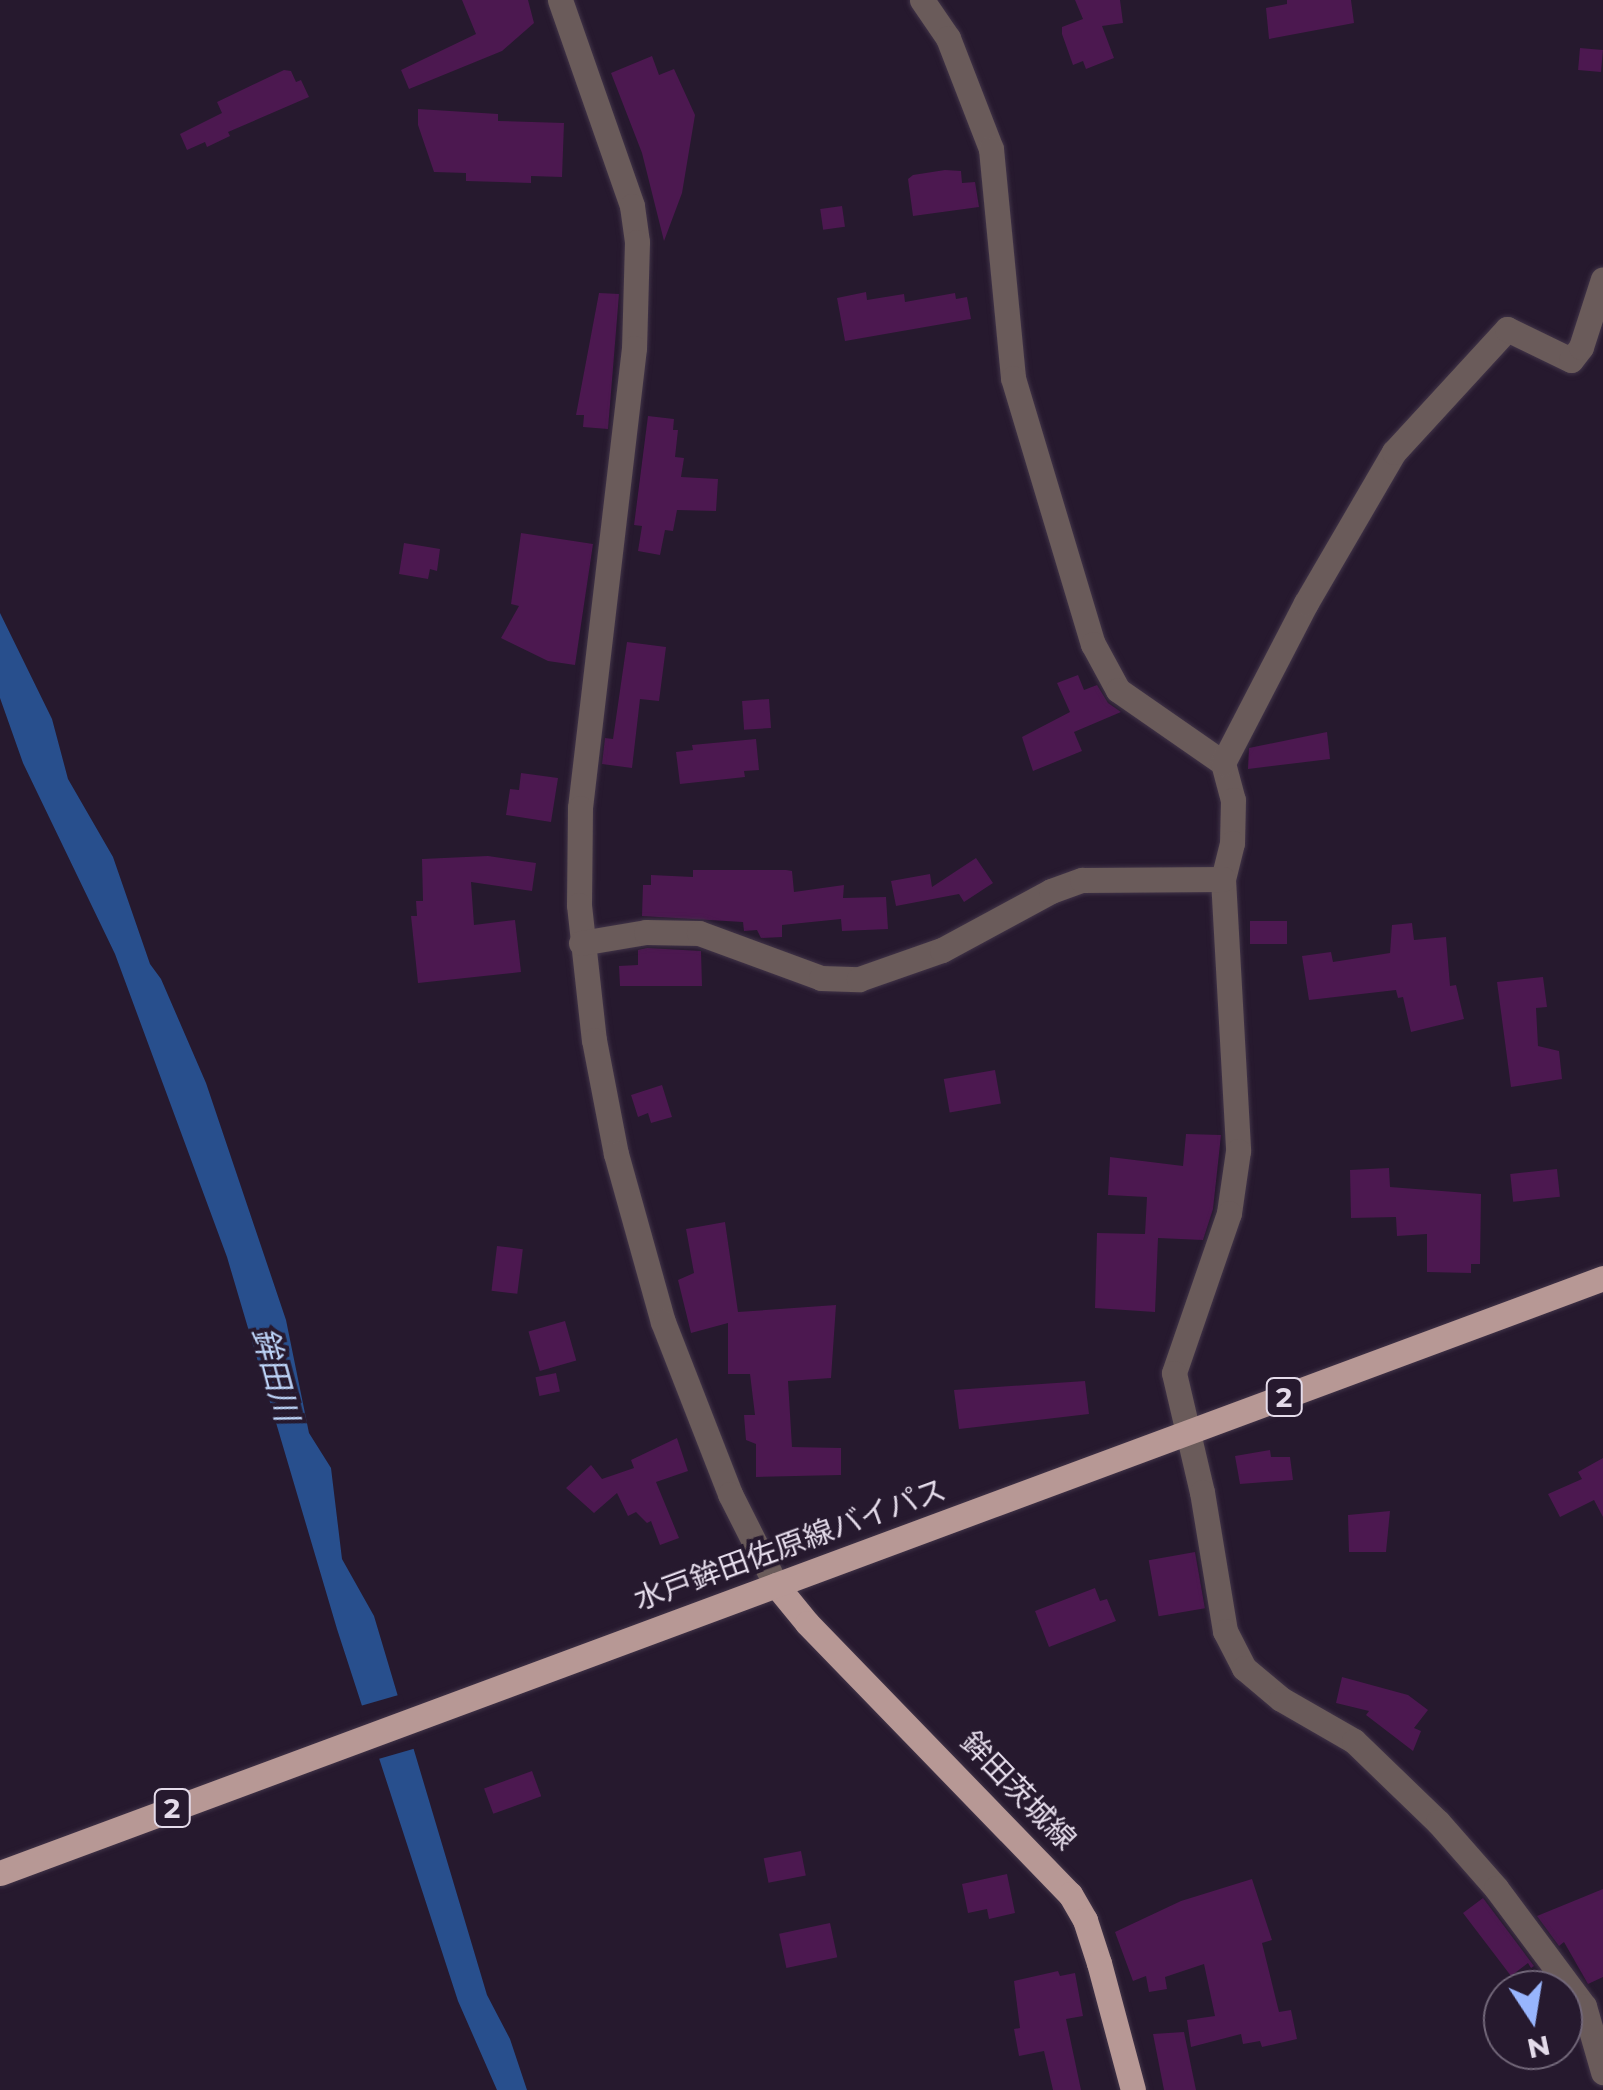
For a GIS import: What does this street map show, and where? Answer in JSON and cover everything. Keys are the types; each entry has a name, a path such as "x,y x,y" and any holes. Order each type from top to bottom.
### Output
{"main road":[{"name":"水戸鉾田佐原線バイパス","path":"0,1873 1603,1278"},
{"name":"鉾田茨城線","path":"776,1584 807,1623 1070,1894 1086,1920 1133,2090"}],"street":[{"path":"560,0 621,173 638,242 634,348 580,808 581,943 594,1040 616,1154 664,1322 730,1494 776,1584"},
{"path":"922,0 948,38 991,148 1013,378 1093,644 1118,690 1222,764 1233,800 1232,842 1224,879 1238,1150 1230,1212 1174,1373 1202,1492 1225,1631 1244,1668 1281,1699 1354,1741 1438,1822 1496,1888 1593,2002 1603,2072"},
{"path":"1222,764 1306,603 1394,452 1506,329 1571,360 1581,347 1603,279"},
{"path":"581,943 646,932 699,933 822,978 859,979 942,950 1051,890 1082,880 1224,879"}],"water":[{"name":"鉾田川","path":"0,613 52,719 68,779 113,857 150,964 161,979 206,1083 286,1320 309,1433 331,1468 342,1559 374,1616 487,1995 510,2039 527,2090 497,2090 458,2001 337,1629 227,1257 115,954 23,763 0,698"}],"pier":[{"path":"402,1694 417,1748 373,1761 358,1707"}],"building":[{"path":"462,0 528,0 534,23 502,51 409,89 401,70 476,34"},
{"path":"1075,0 1120,0 1123,23 1102,26 1114,58 1086,69 1083,61 1073,65 1062,27 1083,19"},
{"path":"1287,0 1351,0 1354,23 1269,39 1266,8 1287,4"},
{"path":"1580,48 1603,50 1601,72 1578,70"},
{"path":"652,56 659,75 674,69 695,115 682,193 664,241 642,153 611,73"},
{"path":"284,70 291,71 296,82 301,80 309,97 228,132 230,136 207,147 205,142 187,150 180,134 222,113 217,102"},
{"path":"418,109 498,114 498,121 564,123 562,177 531,176 531,183 466,181 466,173 434,172 418,125"},
{"path":"945,170 961,171 962,183 975,182 979,207 913,216 908,179"},
{"path":"842,206 845,227 823,230 820,209"},
{"path":"866,292 867,300 904,294 905,302 955,293 956,299 967,297 971,319 845,341 837,298"},
{"path":"599,293 619,294 608,429 583,427 584,415 576,415"},
{"path":"648,416 674,419 673,430 678,430 675,457 684,458 681,477 718,479 716,511 677,510 673,531 665,530 660,555 638,551 642,526 634,525"},
{"path":"521,533 593,544 575,665 548,661 501,638 519,606 511,604"},
{"path":"404,543 440,549 437,571 430,569 428,579 399,574"},
{"path":"627,642 666,647 659,701 640,699 632,768 602,764 605,738 613,739"},
{"path":"1078,675 1084,690 1097,685 1108,703 1121,712 1074,732 1082,751 1033,771 1022,737 1070,712 1057,683"},
{"path":"769,699 771,728 744,730 742,701"},
{"path":"1327,732 1330,759 1248,769 1249,748"},
{"path":"756,739 759,770 744,771 745,777 680,784 676,752 693,750 692,745"},
{"path":"521,773 558,778 551,822 506,815 510,789 519,790"},
{"path":"488,856 536,863 532,891 471,882 474,925 515,920 521,972 418,983 411,916 417,916 416,901 423,901 422,859"},
{"path":"976,858 993,883 964,902 959,894 896,906 891,881 930,874 932,887"},
{"path":"693,870 786,870 792,871 794,892 844,885 843,898 886,897 888,929 842,931 841,919 782,925 782,937 761,938 757,930 744,931 743,922 642,916 643,885 651,885 651,875 693,877"},
{"path":"1250,921 1287,921 1287,944 1250,944"},
{"path":"1412,923 1414,940 1446,937 1450,986 1456,985 1464,1019 1411,1032 1403,997 1398,998 1396,990 1309,1000 1302,956 1331,952 1333,962 1390,953 1392,925"},
{"path":"638,950 701,951 702,986 620,986 619,966 638,965"},
{"path":"1543,977 1547,1007 1536,1008 1538,1046 1559,1051 1562,1079 1511,1087 1497,982"},
{"path":"995,1070 1001,1103 950,1113 944,1079"},
{"path":"662,1085 672,1117 651,1123 648,1113 638,1117 631,1095"},
{"path":"1186,1134 1221,1135 1213,1209 1203,1240 1158,1238 1155,1312 1095,1308 1097,1233 1145,1234 1147,1197 1108,1195 1110,1157 1183,1166"},
{"path":"1389,1168 1390,1187 1481,1194 1480,1264 1471,1264 1471,1273 1427,1272 1427,1234 1397,1236 1396,1217 1351,1218 1350,1170"},
{"path":"1557,1169 1560,1197 1513,1202 1510,1174"},
{"path":"725,1222 738,1312 836,1305 831,1378 788,1381 792,1447 841,1448 841,1475 756,1477 756,1444 746,1440 744,1415 755,1415 750,1374 728,1374 728,1323 691,1333 678,1280 694,1273 686,1229"},
{"path":"497,1246 523,1249 517,1294 492,1291"},
{"path":"565,1321 576,1360 540,1371 528,1331"},
{"path":"556,1373 560,1392 539,1396 535,1377"},
{"path":"1085,1381 1089,1414 959,1429 954,1390"},
{"path":"677,1438 688,1471 656,1482 679,1538 660,1545 651,1521 647,1523 636,1512 628,1516 617,1493 594,1513 566,1488 591,1465 602,1479 634,1468 631,1460"},
{"path":"1270,1450 1271,1457 1290,1457 1293,1480 1240,1484 1235,1456"},
{"path":"1603,1458 1603,1517 1594,1500 1560,1517 1548,1494 1582,1479 1578,1472"},
{"path":"1390,1511 1386,1552 1349,1552 1348,1515"},
{"path":"1195,1552 1205,1608 1159,1616 1149,1560"},
{"path":"1095,1588 1100,1601 1107,1599 1116,1621 1049,1647 1035,1611"},
{"path":"1342,1677 1408,1695 1428,1710 1414,1728 1421,1731 1413,1751 1366,1715 1369,1711 1336,1703"},
{"path":"532,1771 541,1796 493,1814 484,1788"},
{"path":"801,1851 806,1876 768,1883 764,1858"},
{"path":"1007,1874 1015,1913 989,1919 987,1909 968,1913 962,1884"},
{"path":"1252,1879 1272,1940 1262,1943 1279,2012 1291,2010 1297,2039 1262,2047 1260,2041 1243,2044 1241,2034 1191,2047 1187,2020 1215,2016 1204,1964 1165,1977 1167,1989 1149,1992 1146,1976 1133,1981 1115,1932 1181,1901"},
{"path":"1603,1889 1603,1977 1588,1984 1564,1942 1559,1946 1537,1916"},
{"path":"1483,1898 1534,1966 1531,1968 1528,1963 1519,1970 1506,1970 1463,1913"},
{"path":"830,1923 837,1957 786,1968 779,1934"},
{"path":"1058,1971 1060,1976 1075,1973 1083,2016 1066,2019 1081,2090 1053,2090 1044,2051 1019,2056 1014,2029 1020,2028 1014,1981"},
{"path":"1184,2032 1196,2090 1164,2090 1153,2034"}]}
